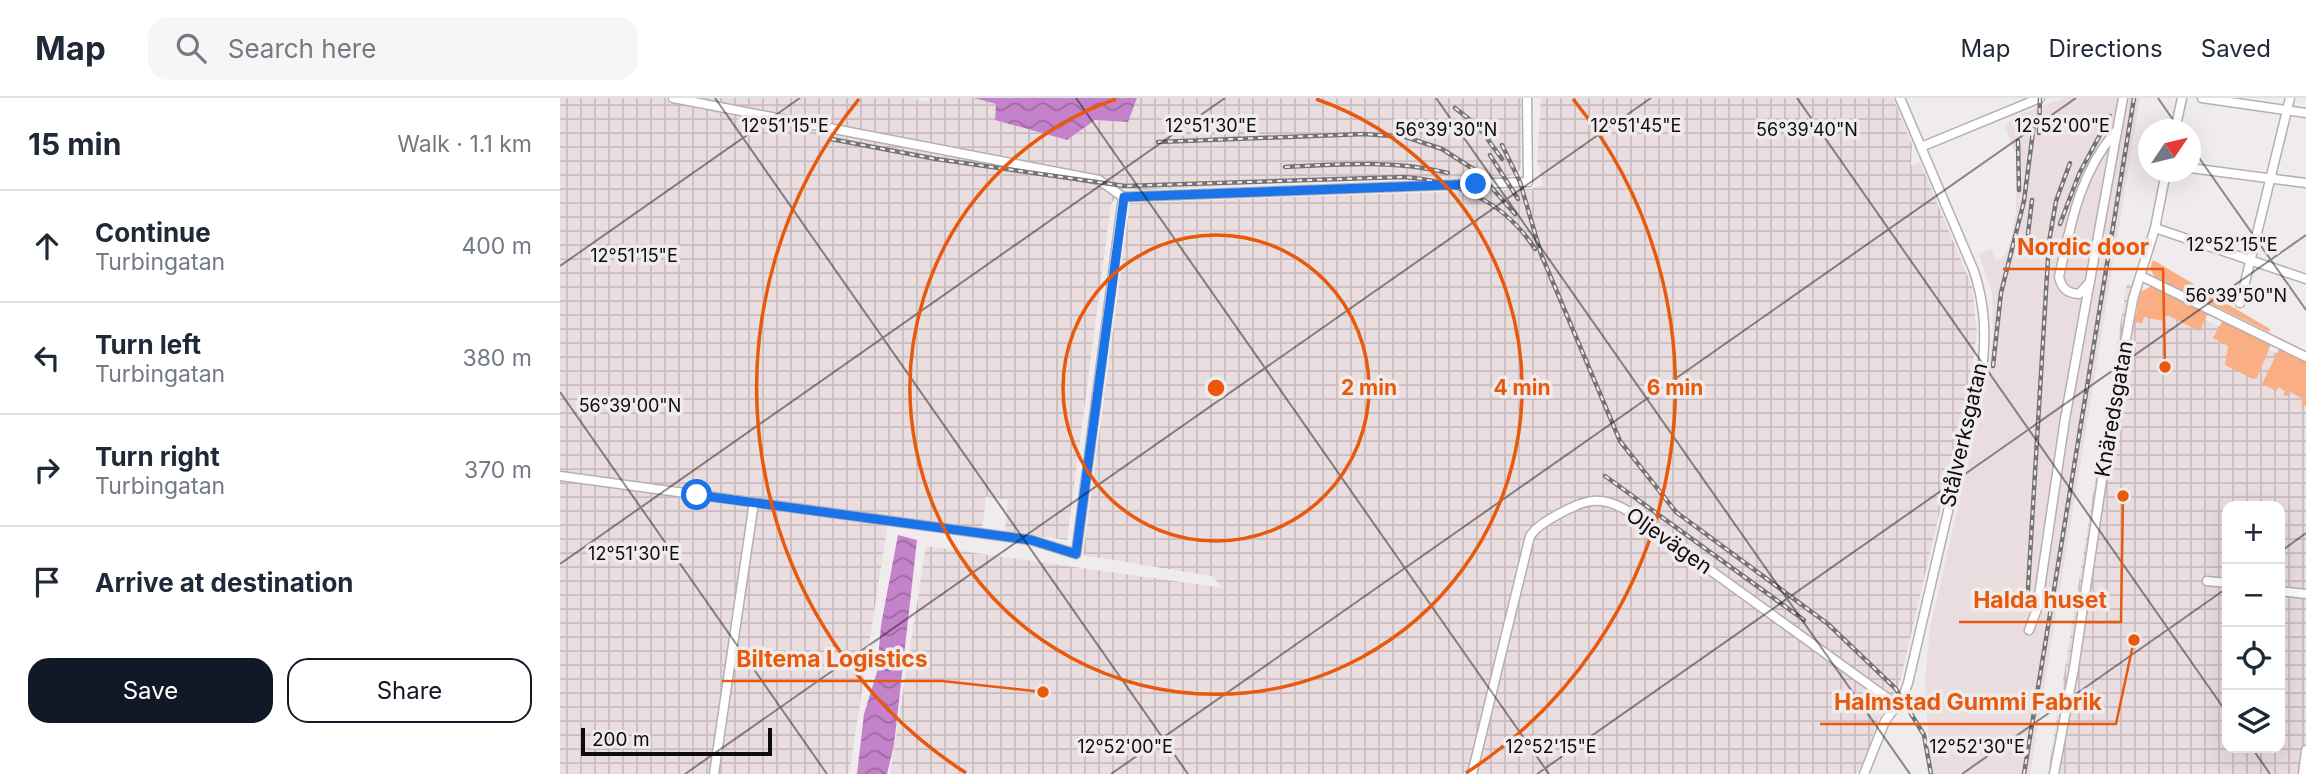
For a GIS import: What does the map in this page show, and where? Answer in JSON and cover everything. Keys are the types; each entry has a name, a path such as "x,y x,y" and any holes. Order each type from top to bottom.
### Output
{"street":[{"path":"673,98 1099,180 1124,197 1528,182 1527,98"},
{"name":"Stålverksgatan","path":"1864,774 1885,721 1908,683 1983,361 1985,338 1983,305 1974,271 1900,98"},
{"path":"1921,147 2040,98"},
{"path":"2029,630 2037,609 2065,419 2123,98"},
{"path":"2177,119 2182,98"},
{"path":"2202,98 2306,113"},
{"path":"2241,303 2283,118 2288,111 2290,98"},
{"path":"2090,281 2079,294 2070,293 2062,287 2059,277 2074,209 2095,156 2117,130"},
{"path":"2201,169 2306,183"},
{"name":"Knäredsgatan","path":"2054,774 2074,668 2108,439 2133,299 2155,228 2164,182"},
{"path":"560,477 1031,540 1076,554 1124,197"},
{"path":"2155,228 2306,279"},
{"path":"2141,276 2306,357"},
{"name":"Oljevägen","path":"1472,774 1531,536 1539,526 1585,500 1606,500 1631,513 1897,705"},
{"path":"714,774 754,502"},
{"path":"2207,581 2222,582"},
{"path":"2285,592 2306,594"},
{"path":"2302,774 2306,750"}],"shaded area":[{"path":"560,98 911,98 928,102 929,98 974,98 996,104 995,120 1067,140 1095,120 1128,122 1137,98 1521,98 1521,168 1518,173 1502,178 1323,181 1140,190 1124,188 1111,204 1067,540 1005,532 1008,500 986,497 982,529 889,516 849,774 560,774"},
{"path":"1541,98 1893,98 1912,145 1911,166 1920,162 1972,286 1977,333 1970,382 1899,686 1877,722 1866,757 1856,774 890,774 926,546 1224,588 1211,576 1083,555 1130,203 1530,189 1543,185 1537,162"},
{"path":"2063,98 2140,98 2030,774 1930,774 1925,679 1930,628 1989,371 1993,336 1992,292 1979,254 1991,249 1996,261 2005,256 2011,239 2016,212 2016,155 2005,127 2015,116"},
{"path":"2153,260 2270,329 2269,332 2155,277 2150,269"},
{"path":"2127,283 2306,367 2306,774 2048,774"},
{"path":"2152,286 2208,313 2200,331 2165,314 2163,321 2144,317 2142,323 2135,322 2140,292"},
{"path":"2223,320 2271,344 2257,378 2253,379 2225,365 2228,346 2213,338"},
{"path":"2279,349 2306,361 2306,406 2301,404 2303,399 2290,392 2287,396 2283,395 2285,391 2279,387 2276,391 2262,384"}],"water":[{"path":"974,98 1137,98 1128,122 1095,120 1067,140 995,120 996,104"},
{"path":"898,535 917,540 894,745 887,774 857,774 864,714 877,672 881,625"}],"railway":[{"path":"2039,133 2040,98"},
{"path":"2024,774 2134,98"},
{"path":"1455,108 1478,126 1502,159"},
{"path":"2060,224 2079,174 2110,116"},
{"path":"1993,366 2001,293 2024,201 2034,124"},
{"path":"1158,142 1364,134 1406,137 1442,149 1478,172 1515,214"},
{"path":"831,139 936,159 1125,186 1404,177 1424,179 1461,189 1494,207 1509,218 1535,249"},
{"path":"2018,141 2019,190"},
{"path":"1502,145 1520,182 1541,254 1620,441 1676,512 1828,624 1896,689 1924,735 1931,774"},
{"path":"1490,155 1518,199"},
{"path":"2027,605 2049,242 2056,201 2070,163"},
{"path":"1285,167 1387,165 1448,173"},
{"path":"2028,234 2032,200"},
{"path":"1605,476 1804,620"}],"place":[{"name":"Nordic door","path":"2165,367"},
{"name":"Halda huset","path":"2123,496"},
{"name":"Halmstad Gummi Fabrik","path":"2134,640"},
{"name":"Biltema Logistics","path":"1043,692"}],"route":[{"path":"697,495 1031,540 1076,554 1124,197 1476,184"}]}
